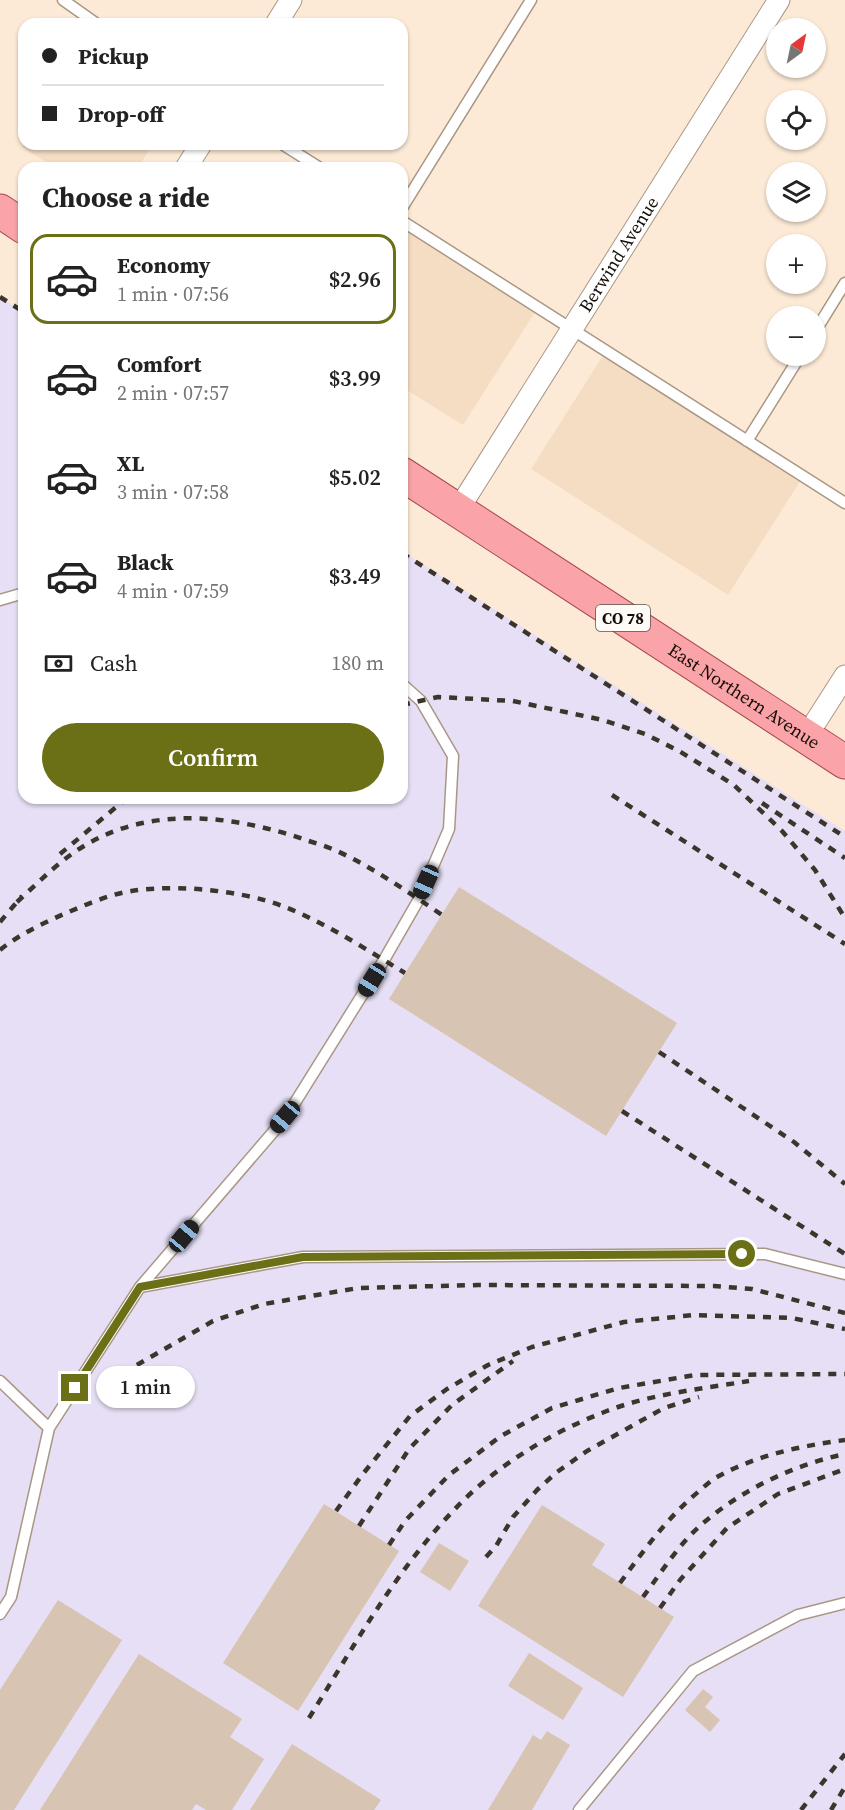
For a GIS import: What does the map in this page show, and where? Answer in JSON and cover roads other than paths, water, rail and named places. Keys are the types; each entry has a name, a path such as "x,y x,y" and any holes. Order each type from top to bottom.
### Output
{"main road":[{"path":"0,211 18,223"},
{"name":"East Northern Avenue","path":"408,478 845,762"}],"street":[{"path":"280,18 291,0"},
{"name":"Berwind Avenue","path":"458,510 779,0"},
{"path":"806,737 845,675"}],"lane":[{"path":"63,0 88,18"},
{"path":"408,198 531,0"},
{"path":"292,150 310,162"},
{"path":"408,225 845,503"},
{"path":"826,314 845,283"},
{"path":"747,441 794,366"},
{"path":"0,600 18,595"},
{"path":"0,1614 11,1597 49,1428 140,1287 285,1117 384,960 418,900 445,839 449,829 453,756 421,701 408,689"},
{"path":"140,1287 303,1257 765,1254 845,1274"},
{"path":"0,1381 49,1428"},
{"path":"579,1810 693,1671 798,1615 845,1603"}],"railway":[{"path":"0,297 18,308"},
{"path":"408,557 845,837"},
{"path":"408,704 438,697 513,701 603,720 645,734 679,751 734,785 782,831 815,870 845,918"},
{"path":"612,795 845,944"},
{"path":"762,803 845,858"},
{"path":"60,854 120,804"},
{"path":"17,902 62,862 91,842 142,823 196,818 223,820 277,831 333,849 378,873 442,915"},
{"path":"0,950 41,925 110,896 151,889 198,889 245,896 285,907 332,929 405,973"},
{"path":"0,922 22,896"},
{"path":"659,1052 794,1142 845,1184"},
{"path":"622,1111 845,1254"},
{"path":"123,1373 213,1321 264,1304 358,1288 478,1285 714,1286 752,1289 845,1313"},
{"path":"336,1511 410,1416 447,1389 488,1365 532,1347 624,1322 694,1315 792,1318 845,1329"},
{"path":"359,1526 409,1449 452,1405 513,1361"},
{"path":"389,1545 405,1521 449,1475 501,1436 552,1408 619,1388 695,1375 845,1374"},
{"path":"309,1718 359,1636 414,1557 455,1509 504,1466 562,1431 620,1406 656,1397 749,1381"},
{"path":"486,1557 496,1546 513,1517 557,1472 587,1451 664,1408 699,1397"},
{"path":"620,1583 666,1524 714,1479 732,1469 779,1452 845,1440"},
{"path":"643,1597 685,1541 717,1512 768,1480 806,1465 845,1454"},
{"path":"660,1608 680,1580 727,1528 778,1494 845,1469"},
{"path":"801,1810 845,1754"},
{"path":"831,1810 845,1787"}]}
